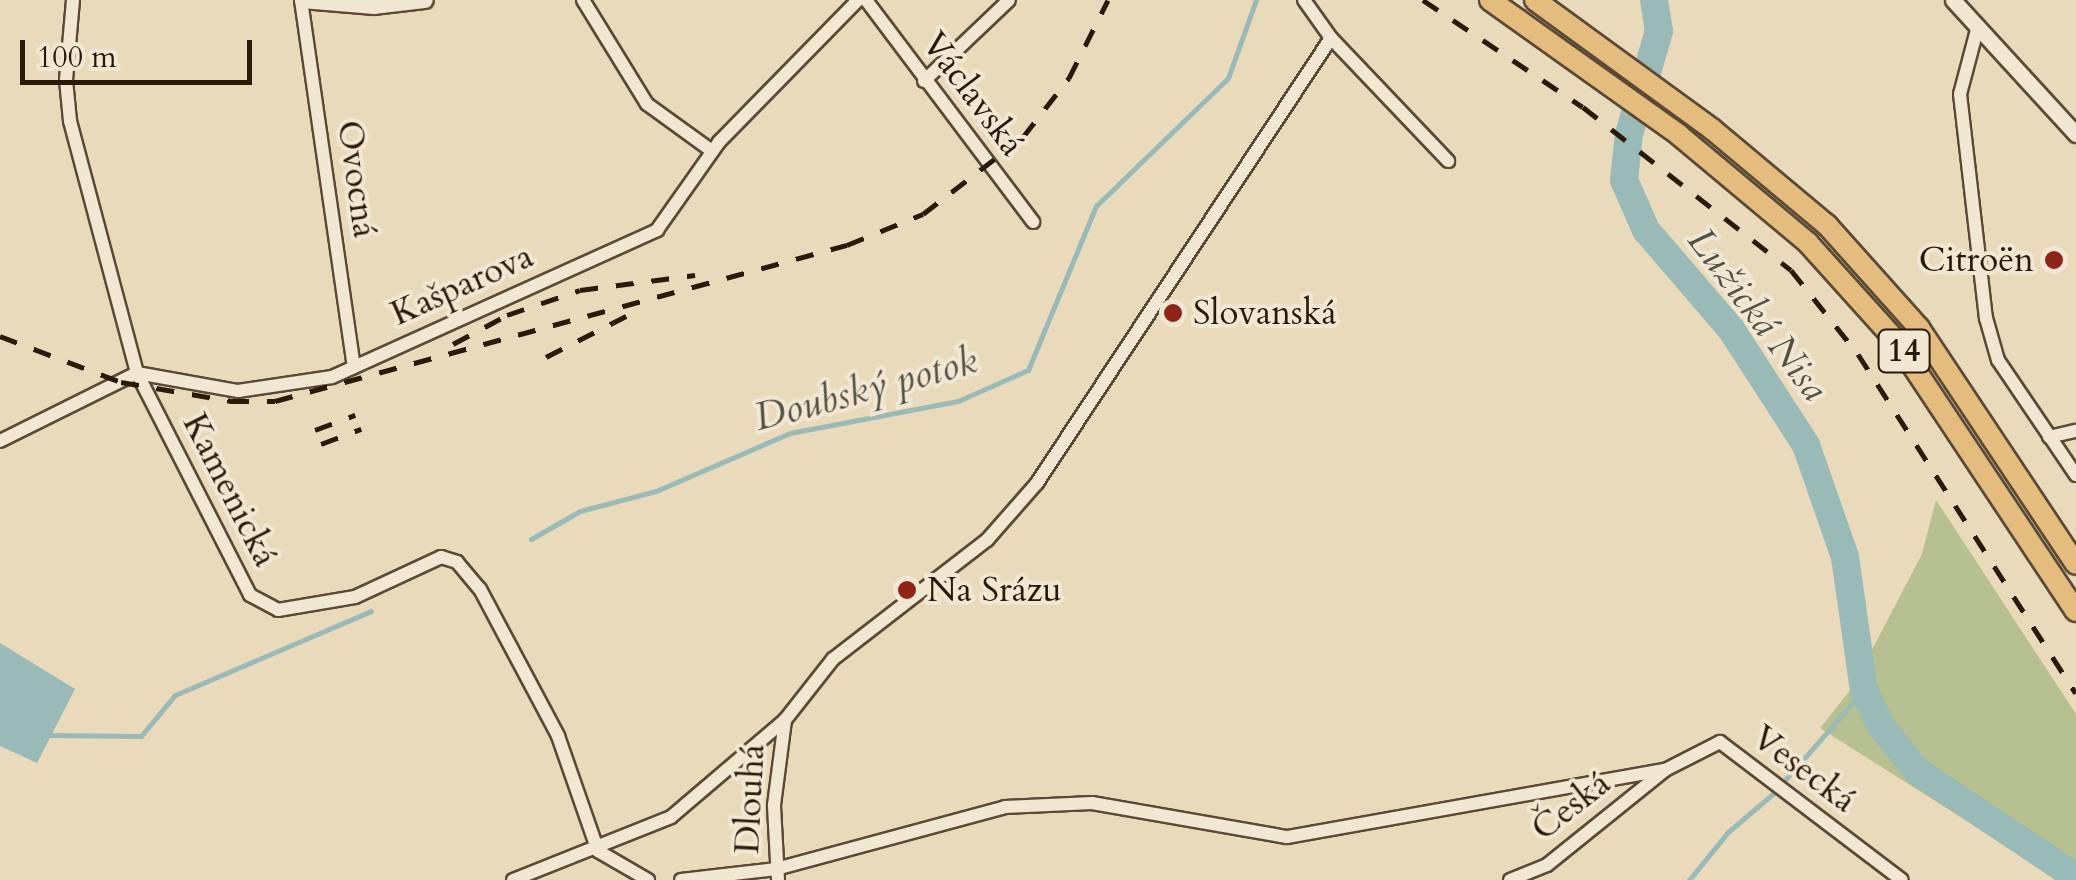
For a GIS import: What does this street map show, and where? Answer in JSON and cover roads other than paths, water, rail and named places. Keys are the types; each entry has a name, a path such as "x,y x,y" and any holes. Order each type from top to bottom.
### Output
{"highway":[{"name":"14","path":"1490,0 1679,135 1796,231 1857,294 1978,456 2076,611"},
{"name":"14","path":"1535,0 1712,128 1826,225 1919,328 2076,564"}],"street":[{"name":"Kamenická","path":"73,0 66,80 70,121 137,373 250,595 278,610 355,598 441,557 457,562 471,574 558,736 598,850"},
{"path":"301,0 374,6 425,0"},
{"name":"Ovocná","path":"301,0 354,367"},
{"path":"583,0 647,104 712,151"},
{"name":"Kašparova","path":"137,373 238,391 286,388 354,367 657,230 712,151 858,0"},
{"name":"Václavská","path":"866,0 1033,222"},
{"path":"924,81 1009,0"},
{"path":"1304,0 1330,38 1448,161"},
{"path":"1953,0 2076,134"},
{"path":"1978,26 1960,94 1979,285 1998,360 2076,475"},
{"path":"512,880 598,850 671,817 785,720 833,658 974,552 1037,483 1330,38"},
{"path":"0,441 137,373"},
{"path":"2049,437 2076,431"},
{"name":"Dlouhá","path":"777,874 774,805 785,720"},
{"name":"Vesecká","path":"1665,770 1720,742 1902,880"},
{"path":"681,880 777,874 1005,807 1092,803 1287,838 1665,770"},
{"name":"Česká","path":"1510,880 1548,865 1665,770"},
{"path":"598,850 648,880"}],"water":[{"path":"0,643 75,689 37,763 0,746"}],"waterway":[{"name":"Doubský potok","path":"531,539 580,511 656,491 790,433 958,401 1028,370 1096,206 1228,78 1256,0"},
{"name":"Lužická Nisa","path":"1654,0 1659,31 1629,134 1624,180 1646,230 1731,329 1806,445 1845,557 1864,690 1881,726 1917,771 2076,877"},
{"name":"Doubský potok","path":"49,735 141,736 175,695 371,611"},
{"path":"1785,780 1864,690"},
{"path":"1689,880 1728,832 1776,791"}],"railway":[{"path":"0,336 121,382 231,401 275,401 847,245 923,214 1023,137 1069,78 1108,0"},
{"path":"1423,0 1583,107 1791,270 1858,354 2076,693"},
{"path":"453,344 507,315 580,290 695,275"},
{"path":"546,357 636,311"},
{"path":"315,430 355,415"},
{"path":"321,444 361,429"}],"place":[{"name":"Citroën","path":"2054,260"},
{"name":"Slovanská","path":"1173,313"},
{"name":"Na Srázu","path":"907,590"}]}
